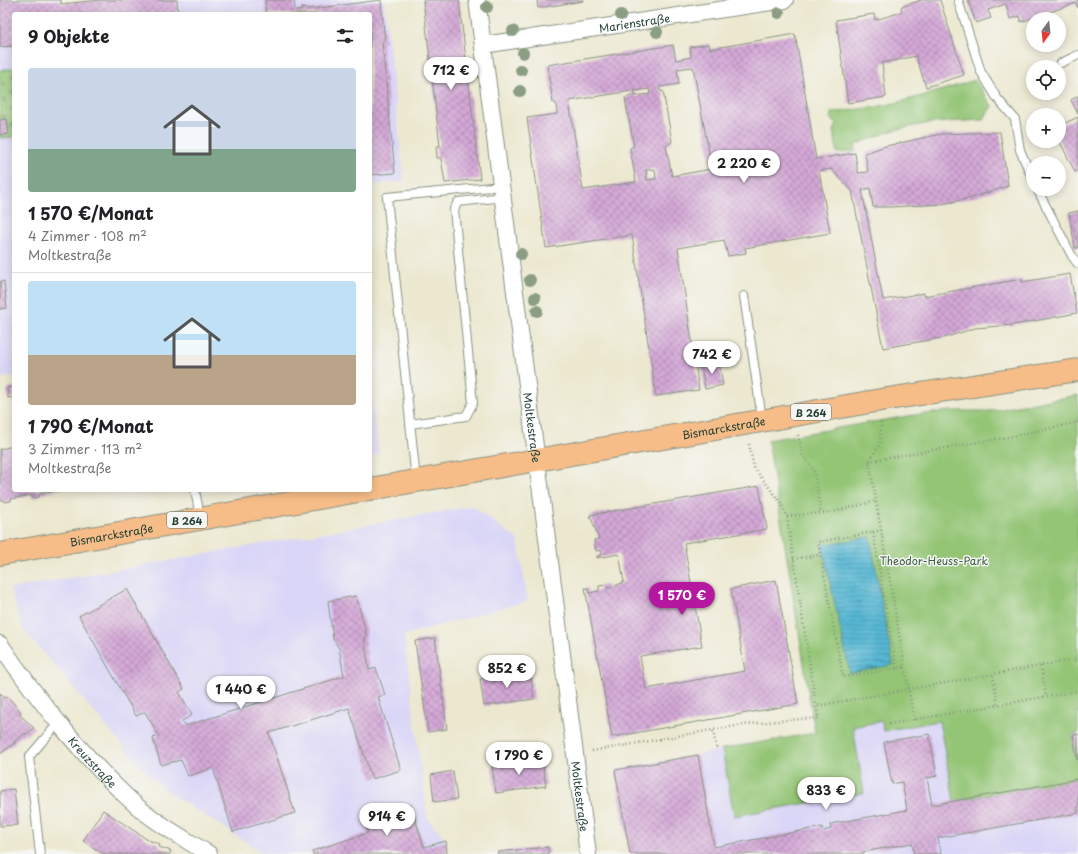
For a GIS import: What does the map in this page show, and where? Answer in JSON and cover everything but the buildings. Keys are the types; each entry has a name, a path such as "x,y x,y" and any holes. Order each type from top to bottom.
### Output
{"main road":[{"name":"Bismarckstraße","path":"372,488 881,400 1078,370"},
{"name":"Bismarckstraße","path":"0,554 348,492"}],"street":[{"name":"Moltkestraße","path":"477,0 538,460 554,604 576,754 588,854"},
{"name":"Marienstraße","path":"483,45 785,0"},
{"name":"Kreuzstraße","path":"0,644 59,722 99,769 139,807 209,854"}],"lane":[{"path":"958,0 981,72 997,98 1015,119 1020,150 1026,164"},
{"path":"1066,61 1078,55"},
{"path":"416,481 387,197 503,191"},
{"path":"410,424 466,416 473,403 454,209 458,202 503,191"},
{"path":"1041,196 1072,256 1078,264"},
{"path":"744,296 753,422"},
{"path":"195,492 200,518"},
{"path":"40,854 29,758 59,722"}],"path":[{"path":"881,400 880,444 869,462 914,720"},
{"path":"794,415 802,454 814,470 821,513"},
{"path":"576,754 781,720 819,718 787,516 781,503 754,468 753,422"},
{"path":"869,462 1014,436 1078,422"},
{"path":"787,516 833,512 876,501"},
{"path":"881,530 818,542 820,555 843,677 905,667"},
{"path":"873,532 896,668"},
{"path":"793,559 820,555"},
{"path":"816,706 1078,659"},
{"path":"1040,666 1046,698"},
{"path":"993,675 998,706"},
{"path":"889,724 1046,698 1078,691"},
{"path":"714,731 717,750"}],"shaded area":[{"path":"178,0 296,0 297,4 334,0 384,0 404,181 372,185 372,12 180,12"},
{"path":"12,45 12,376 0,378 0,47"},
{"path":"372,401 379,454 372,456"},
{"path":"473,506 518,540 528,601 404,635 427,818 445,838 447,854 265,854 168,792 142,768 23,629 10,589"},
{"path":"939,720 954,801 1078,779 1078,854 630,854 615,770 698,755 722,749 882,721 884,731"}],"green space":[{"path":"12,68 12,137 0,138 0,70"},
{"path":"975,80 992,106 983,120 929,123 891,131 855,145 856,151 837,153 834,130 837,125 832,121 831,113 887,105"},
{"name":"Theodor-Heuss-Park","path":"1078,395 1078,734 1073,735 1078,764 1078,779 954,801 939,721 883,731 882,721 853,727 864,793 734,816 722,749 815,733 768,440 914,415 950,411 990,411"}],"water":[{"path":"870,537 893,665 850,673 822,545"}]}
